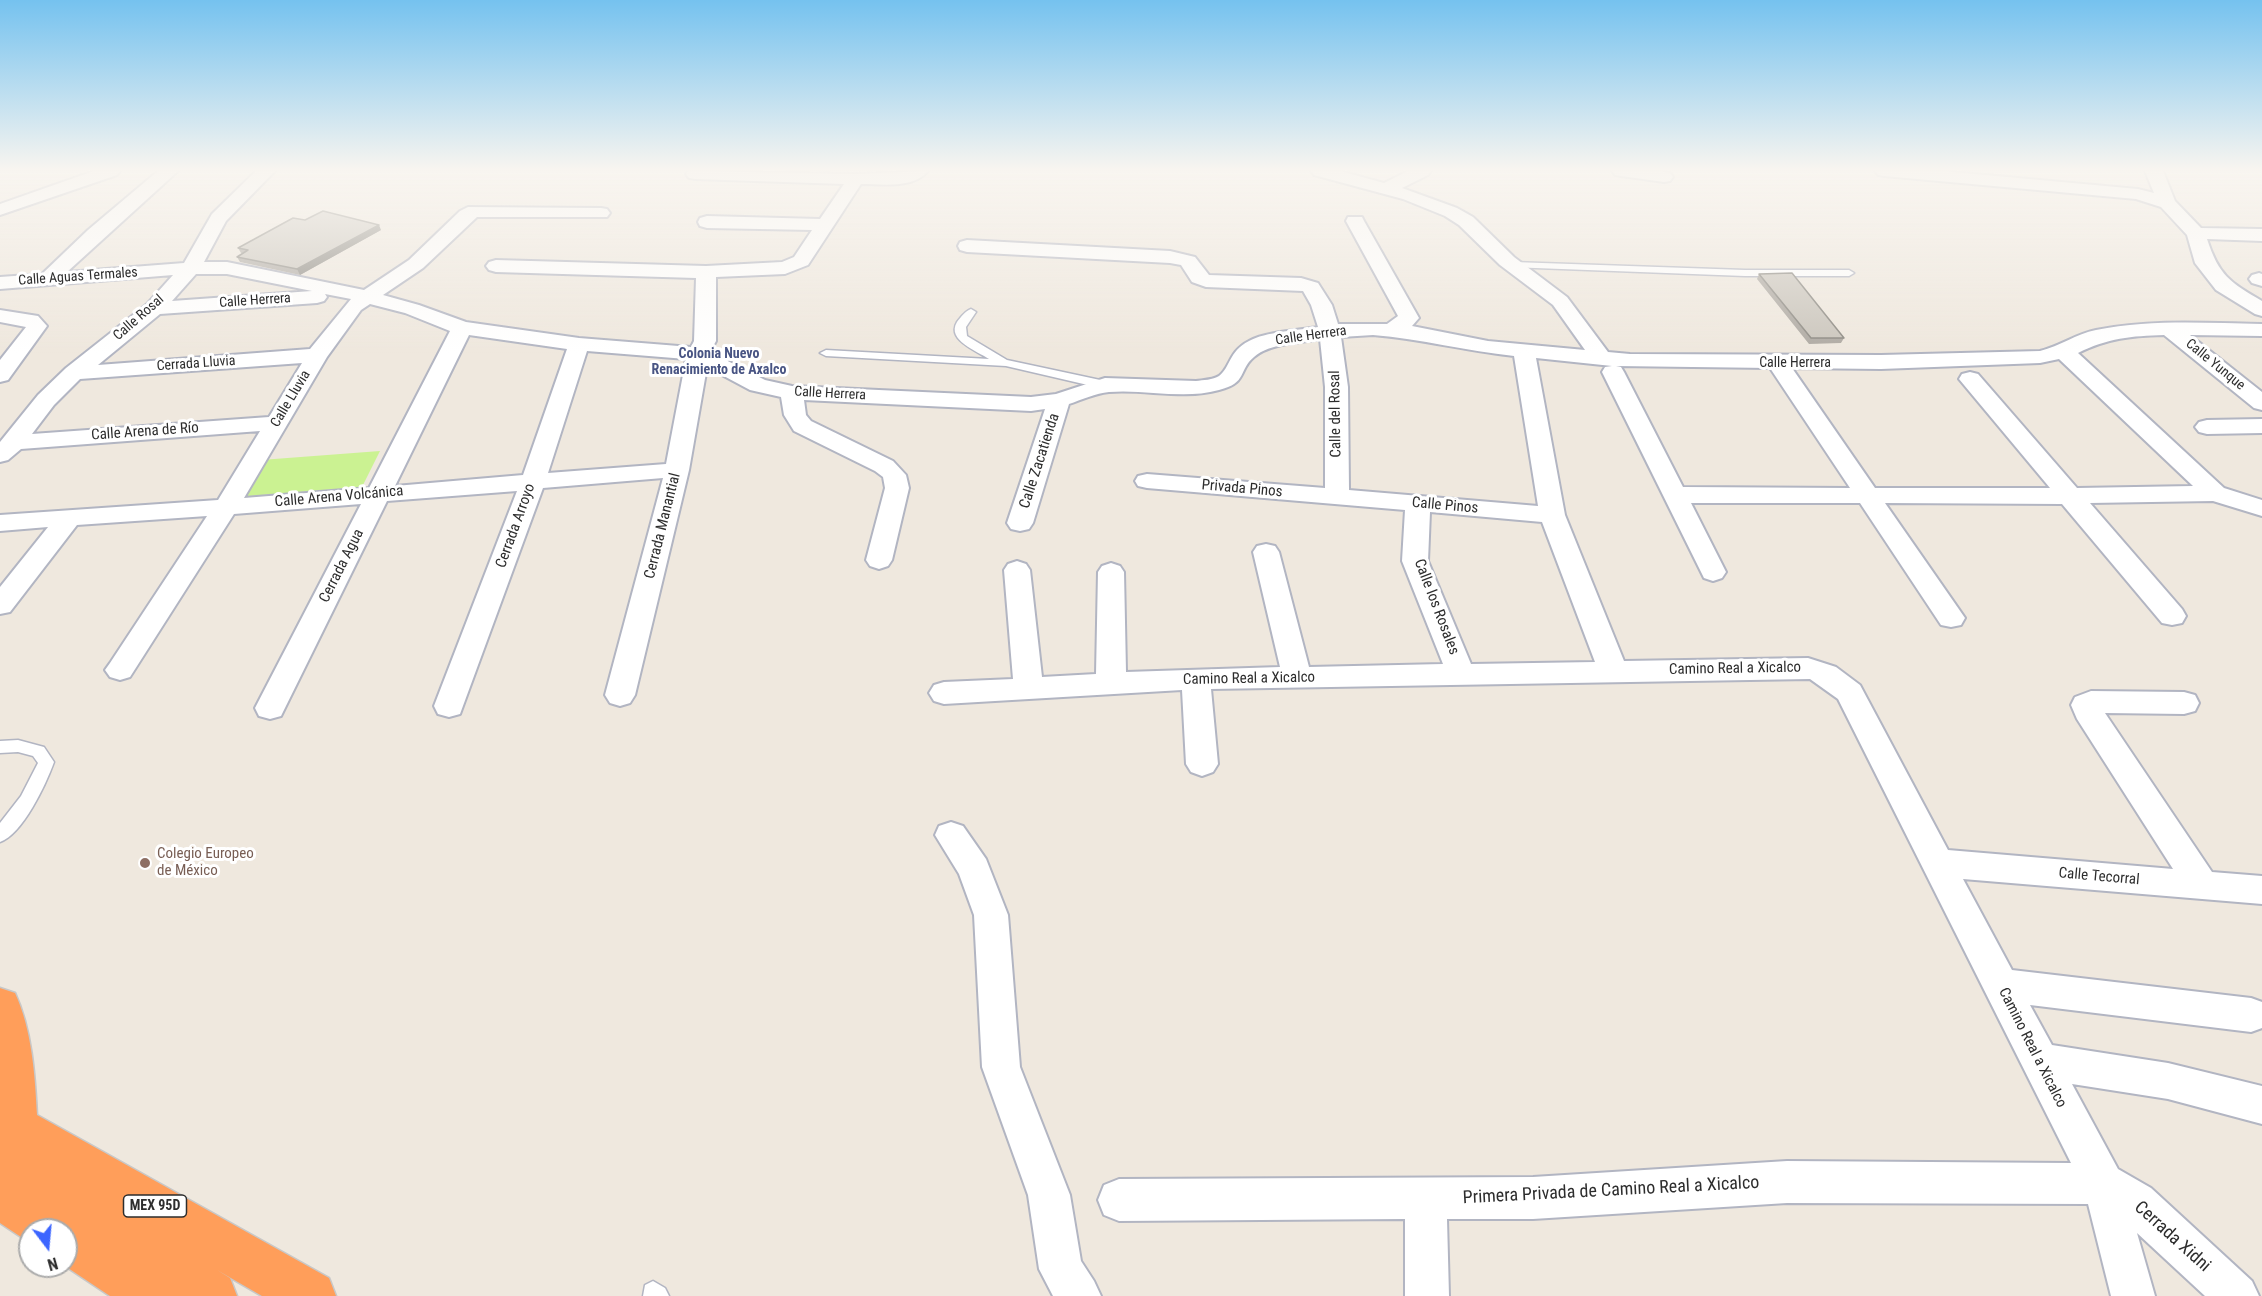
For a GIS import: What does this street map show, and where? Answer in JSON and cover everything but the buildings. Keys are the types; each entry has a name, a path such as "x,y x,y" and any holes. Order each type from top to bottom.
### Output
{"highway":[{"path":"0,1007 13,1079 5,1134 212,1296"},
{"name":"MEX 95D","path":"5,1134 311,1296"},
{"path":"0,1196 34,1218"},
{"path":"0,1208 18,1220"},
{"path":"78,1246 155,1296"},
{"path":"78,1258 138,1296"}],"street":[{"path":"47,280 97,231"},
{"name":"Calle Rosal","path":"7,449 46,400 74,373 154,308 191,268 211,231"},
{"path":"359,296 416,264 449,231"},
{"path":"496,266 706,272 774,269 795,265 801,261 822,231"},
{"path":"1361,231 1409,318 1392,330"},
{"path":"1475,231 1513,265 1560,301 1608,366 1676,495 1713,572"},
{"path":"2262,235 2196,233 2205,263 2223,286 2262,310"},
{"name":"Calle del Rosal","path":"967,246 1170,257 1188,261 1199,278 1215,283 1301,284 1311,287 1331,331 1335,356 1337,497"},
{"name":"Calle Aguas Termales","path":"0,283 191,268"},
{"name":"Calle Herrera","path":"191,268 226,268 359,296 412,309 462,328 579,344 698,354 758,385 792,393 1031,404 1059,400 1105,386 1196,388 1214,385 1226,381 1233,374 1243,354 1259,344 1331,331 1413,332 1488,347 1608,366 2040,357 2064,352 2093,337 2129,330 2169,328 2262,330"},
{"name":"Cerrada Manantial","path":"620,696 677,470 698,354 705,341 706,272"},
{"name":"Calle Herrera","path":"154,308 359,296"},
{"name":"Calle Lluvia","path":"226,507 317,355 359,296"},
{"path":"0,316 31,320 37,326 0,375"},
{"name":"Cerrada Agua","path":"270,708 462,328"},
{"name":"Calle Yunque","path":"2169,328 2262,403"},
{"name":"Cerrada Arroyo","path":"449,706 533,481 579,344"},
{"path":"1524,351 1552,515 1613,671"},
{"path":"2064,352 2215,493"},
{"name":"Cerrada Lluvia","path":"74,373 317,355"},
{"path":"1777,363 1951,618"},
{"path":"1970,379 2172,616"},
{"path":"792,393 795,415 802,426 884,466 897,480 879,560"},
{"name":"Calle Zacatienda","path":"1020,523 1059,400"},
{"name":"Calle Arena de Río","path":"7,449 276,423"},
{"path":"2207,428 2262,426"},
{"name":"Calle Arena Volcánica","path":"0,523 677,470"},
{"name":"Privada Pinos","path":"1147,481 1337,497"},
{"path":"1676,495 2071,496 2215,493 2262,508"},
{"name":"Calle Pinos","path":"1337,497 1552,515"},
{"name":"Calle los Rosales","path":"1418,503 1415,561 1461,674"},
{"path":"120,670 226,507"},
{"path":"0,605 69,519"},
{"path":"1266,552 1297,678"},
{"path":"1017,570 1029,688"},
{"path":"1111,572 1111,683"},
{"name":"Camino Real a Xicalco","path":"944,693 1197,680 1808,668 1825,672 1850,693 1936,864 2103,1184 2133,1296"},
{"path":"1197,680 1202,764"},
{"path":"2184,703 2091,702 2086,705 2202,885"},
{"path":"951,835 974,869 991,915 1002,1067 1049,1195 1061,1269 1079,1296"},
{"name":"Calle Tecorral","path":"1936,864 2262,890"},
{"path":"2000,985 2251,1015"},
{"path":"2039,1061 2168,1081 2262,1105"},
{"name":"Primera Privada de Camino Real a Xicalco","path":"1119,1200 1533,1198 1787,1182 2103,1184"},
{"name":"Cerrada Xidni","path":"2103,1184 2136,1203 2237,1296"},
{"path":"1426,1198 1427,1296"}],"lane":[{"path":"1513,265 1745,273 1850,273"},
{"path":"971,312 959,327 959,333 963,339 1006,363"},
{"path":"826,353 1006,363 1105,386"},
{"path":"0,747 18,746 38,751 46,762 40,780 20,814 0,835"}],"green space":[{"path":"380,451 362,487 238,497 261,460"}],"place":[{"name":"Colegio Europeo de México","path":"145,863"}],"district":[{"name":"Colonia Nuevo Renacimiento de Axalco","path":"719,362"}]}
